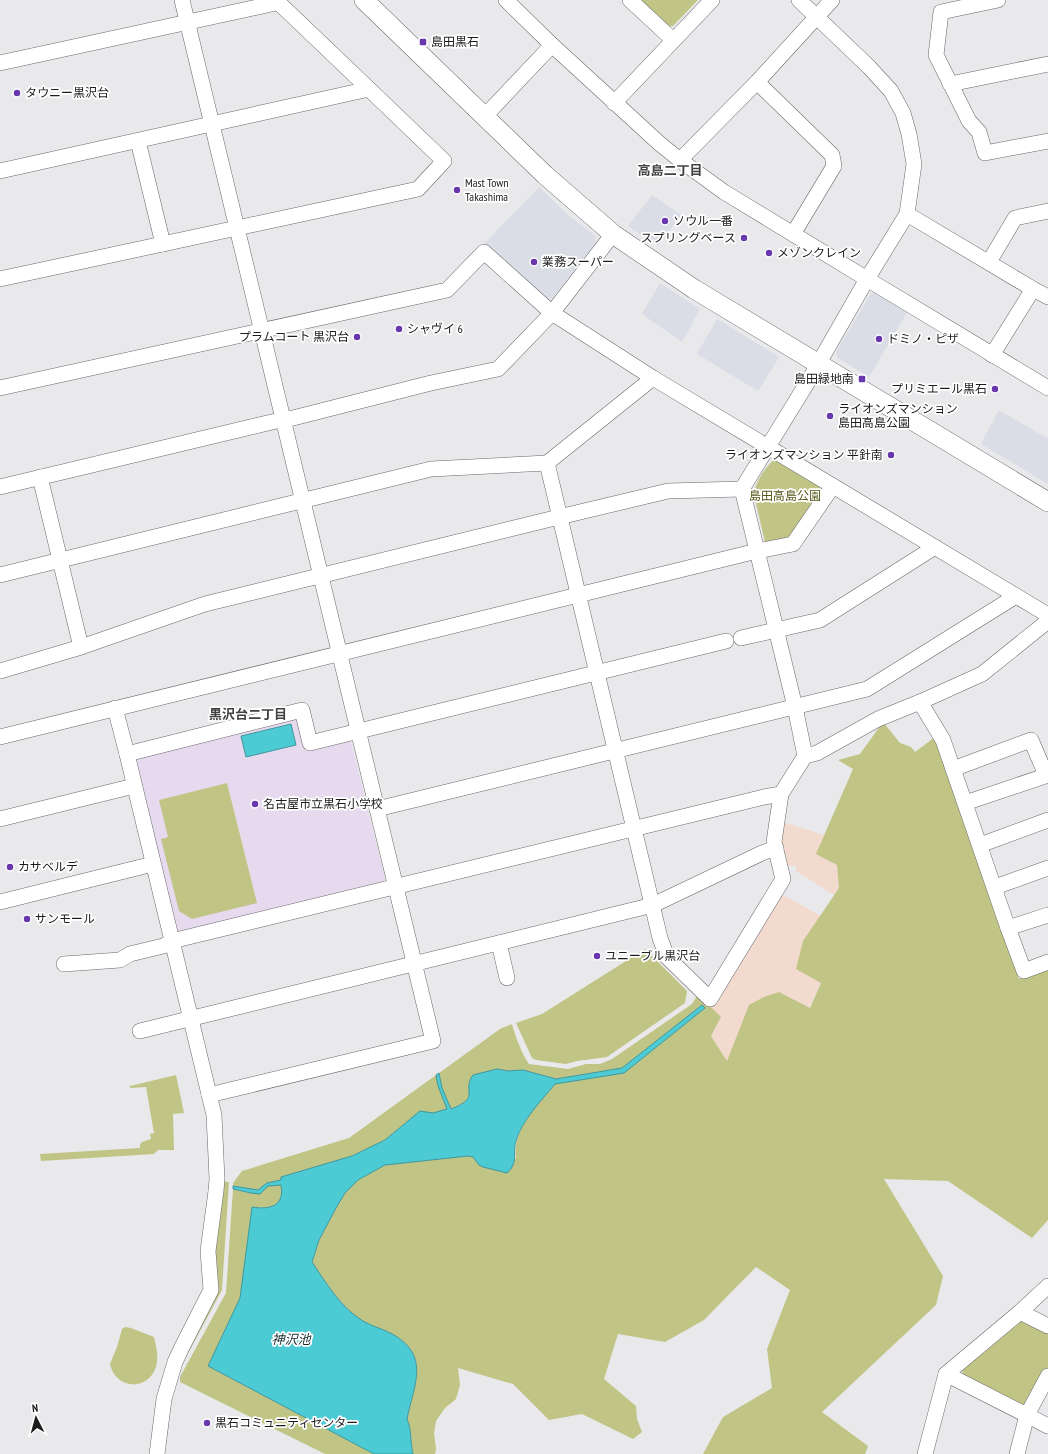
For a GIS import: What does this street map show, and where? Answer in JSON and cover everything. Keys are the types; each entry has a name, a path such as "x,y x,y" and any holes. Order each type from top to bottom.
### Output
{"street":[{"path":"182,0 433,1041 209,1096"},
{"path":"364,0 545,175 613,234 694,289 1048,502"},
{"path":"506,0 614,103 660,144 724,192 867,280 1048,388"},
{"path":"630,0 673,40"},
{"path":"614,103 712,0"},
{"path":"799,0 869,67 891,91 904,113 914,164 907,214 742,489 795,707 805,756"},
{"path":"680,160 757,82 832,0"},
{"path":"998,0 941,12 936,55 969,121 979,132 985,153 1048,141"},
{"path":"0,63 270,4 280,4 444,160 418,188 0,279"},
{"path":"485,116 552,45"},
{"path":"950,84 1048,64"},
{"path":"757,82 832,155 834,166 793,234"},
{"path":"0,171 369,89"},
{"path":"138,141 163,244"},
{"path":"988,262 1015,218 1048,211"},
{"path":"907,214 1048,297"},
{"path":"0,487 283,420 431,383 498,369 552,313 613,234"},
{"path":"0,388 447,290 484,252 552,313 653,378 1048,615"},
{"path":"992,355 1033,289"},
{"path":"0,575 431,469 546,463 653,378"},
{"path":"546,463 660,938 667,957 710,999 783,879 774,842 781,794 805,756 817,753 878,719 982,674 1048,621"},
{"path":"40,477 81,647"},
{"path":"0,737 757,551 793,544 833,486"},
{"path":"0,671 81,647 205,604 559,517 668,491 742,489"},
{"path":"741,638 820,620 935,548"},
{"path":"377,809 867,689 1016,596"},
{"path":"127,754 302,710 310,743 726,641"},
{"path":"920,702 943,740 1024,971 1048,962"},
{"path":"115,708 214,1115 217,1179 208,1251 211,1290 175,1362 164,1400 157,1454"},
{"path":"953,769 1031,740 1047,775 965,803"},
{"path":"0,820 134,786"},
{"path":"64,964 120,960 130,954 164,946 172,941 634,828 781,794"},
{"path":"980,845 1048,820"},
{"path":"140,1031 653,905 762,853 776,848"},
{"path":"0,902 153,864"},
{"path":"995,887 1048,868"},
{"path":"1008,928 1048,915"},
{"path":"499,943 507,978"},
{"path":"925,1454 946,1374 1020,1312 1048,1286"},
{"path":"1020,1312 1048,1326"},
{"path":"946,1374 1048,1426"},
{"path":"1017,1454 1027,1416 1048,1376"}],"shaded area":[{"path":"539,187 569,216 595,236 596,243 552,298 546,299 484,244"},
{"path":"652,195 681,215 658,246 628,226"},
{"path":"660,283 700,309 682,342 642,314"},
{"path":"879,292 909,309 869,377 838,358 836,352 871,293"},
{"path":"717,319 779,357 758,391 697,354"},
{"path":"999,410 1048,439 1048,484 981,444"},
{"name":"名古屋市立黒石小学校","path":"293,717 298,720 306,749 347,739 351,742 385,879 381,885 180,934 174,932 133,761 138,755"},
{"path":"783,822 824,835 817,854 837,865 839,888 834,895 796,871 796,866 786,865 780,843"},
{"path":"781,894 821,916 804,940 821,983 809,1008 779,992 727,1061 711,1036 721,1017 711,1008"}],"green space":[{"path":"640,0 698,0 673,26 667,26"},
{"name":"島田高島公園","path":"776,458 823,485 823,494 790,540 765,542 754,495 756,485 768,465"},
{"path":"883,722 900,743 911,747 915,752 935,737 939,743 1019,979 1048,969 1048,1220 1032,1238 948,1181 884,1179 943,1276 936,1305 822,1412 868,1446 865,1454 703,1454 723,1417 772,1388 767,1349 790,1290 756,1267 704,1320 665,1342 618,1334 604,1379 636,1406 637,1419 642,1432 633,1439 582,1414 549,1420 513,1384 458,1368 460,1385 456,1399 445,1408 436,1421 434,1433 436,1449 435,1454 413,1454 410,1428 407,1419 417,1373 416,1362 412,1352 405,1343 394,1335 355,1316 334,1294 312,1262 319,1240 345,1193 358,1180 385,1165 468,1156 473,1157 479,1165 516,1158 516,1147 522,1127 534,1109 555,1084 624,1073 705,1008 702,1005 622,1068 556,1079 523,1070 508,1071 496,1069 470,1094 465,1102 451,1109 442,1088 439,1073 500,1029 512,1024 519,1045 529,1064 568,1069 586,1064 600,1064 612,1059 692,1004 698,994 721,1017 711,1036 727,1061 749,1005 764,997 779,992 810,1008 821,983 796,969 803,941 839,888 837,865 816,854 853,769 838,760 860,754"},
{"path":"227,783 257,903 192,919 179,911 161,839 168,837 159,800"},
{"path":"645,949 687,991 685,1003 607,1057 566,1064 536,1060 532,1058 516,1023 542,1014"},
{"path":"176,1075 184,1113 173,1114 174,1150 158,1150 154,1154 41,1161 40,1154 140,1148 140,1144 151,1139 150,1134 154,1133 146,1087 130,1088 130,1086"},
{"path":"436,1075 438,1086 447,1109 433,1113 420,1111 385,1140 352,1156 281,1177 281,1180 267,1183 258,1190 233,1186 233,1183 242,1171 349,1138"},
{"path":"221,1181 229,1182 222,1290 178,1372 192,1338 213,1250"},
{"path":"281,1185 281,1193 278,1203 265,1208 252,1207 240,1298 208,1366 374,1454 325,1454 180,1382 180,1377 226,1293 233,1189 256,1193 260,1192 267,1186"},
{"path":"1017,1320 1024,1320 1048,1333 1048,1368 1027,1406 1024,1407 963,1375 962,1367"},
{"path":"125,1327 154,1337 157,1362 154,1372 142,1383 126,1383 119,1380 110,1364 122,1329"}],"water":[{"path":"291,724 296,745 246,757 241,736"},
{"name":"神沢池","path":"702,1005 705,1008 624,1073 555,1084 532,1111 519,1133 515,1146 513,1165 507,1173 483,1167 479,1165 473,1157 468,1156 385,1165 358,1180 345,1193 319,1240 312,1262 334,1294 355,1316 394,1335 405,1344 412,1353 416,1363 417,1373 407,1419 410,1428 413,1454 374,1454 208,1366 240,1298 252,1207 265,1208 275,1205 281,1198 282,1192 281,1185 268,1186 260,1194 233,1189 233,1186 258,1190 267,1183 281,1180 281,1177 352,1156 385,1140 420,1111 433,1113 447,1109 438,1086 436,1075 439,1073 442,1088 451,1109 466,1101 469,1094 470,1081 473,1075 497,1069 508,1071 523,1070 556,1079 622,1068"}],"place":[{"name":"島田黒石","path":"423,42"},
{"name":"タウニー黒沢台","path":"17,93"},
{"name":"Mast Town Takashima","path":"457,190"},
{"name":"ソウル一番","path":"665,221"},
{"name":"スプリングベース","path":"744,238"},
{"name":"メゾンクレイン","path":"769,253"},
{"name":"業務スーパー","path":"534,262"},
{"name":"シャヴイ 6","path":"399,329"},
{"name":"プラムコート 黒沢台","path":"357,337"},
{"name":"ドミノ・ピザ","path":"879,339"},
{"name":"島田緑地南","path":"862,379"},
{"name":"プリミエール黒石","path":"995,389"},
{"name":"ライオンズマンション 島田高島公園","path":"830,416"},
{"name":"ライオンズマンション 平針南","path":"891,455"},
{"name":"名古屋市立黒石小学校","path":"255,804"},
{"name":"カサベルデ","path":"10,867"},
{"name":"サンモール","path":"27,919"},
{"name":"ユニーブル黒沢台","path":"597,956"},
{"name":"黒石コミュニティセンター","path":"207,1423"}],"district":[{"name":"高島二丁目","path":"670,170"},
{"name":"黒沢台二丁目","path":"248,714"}]}
